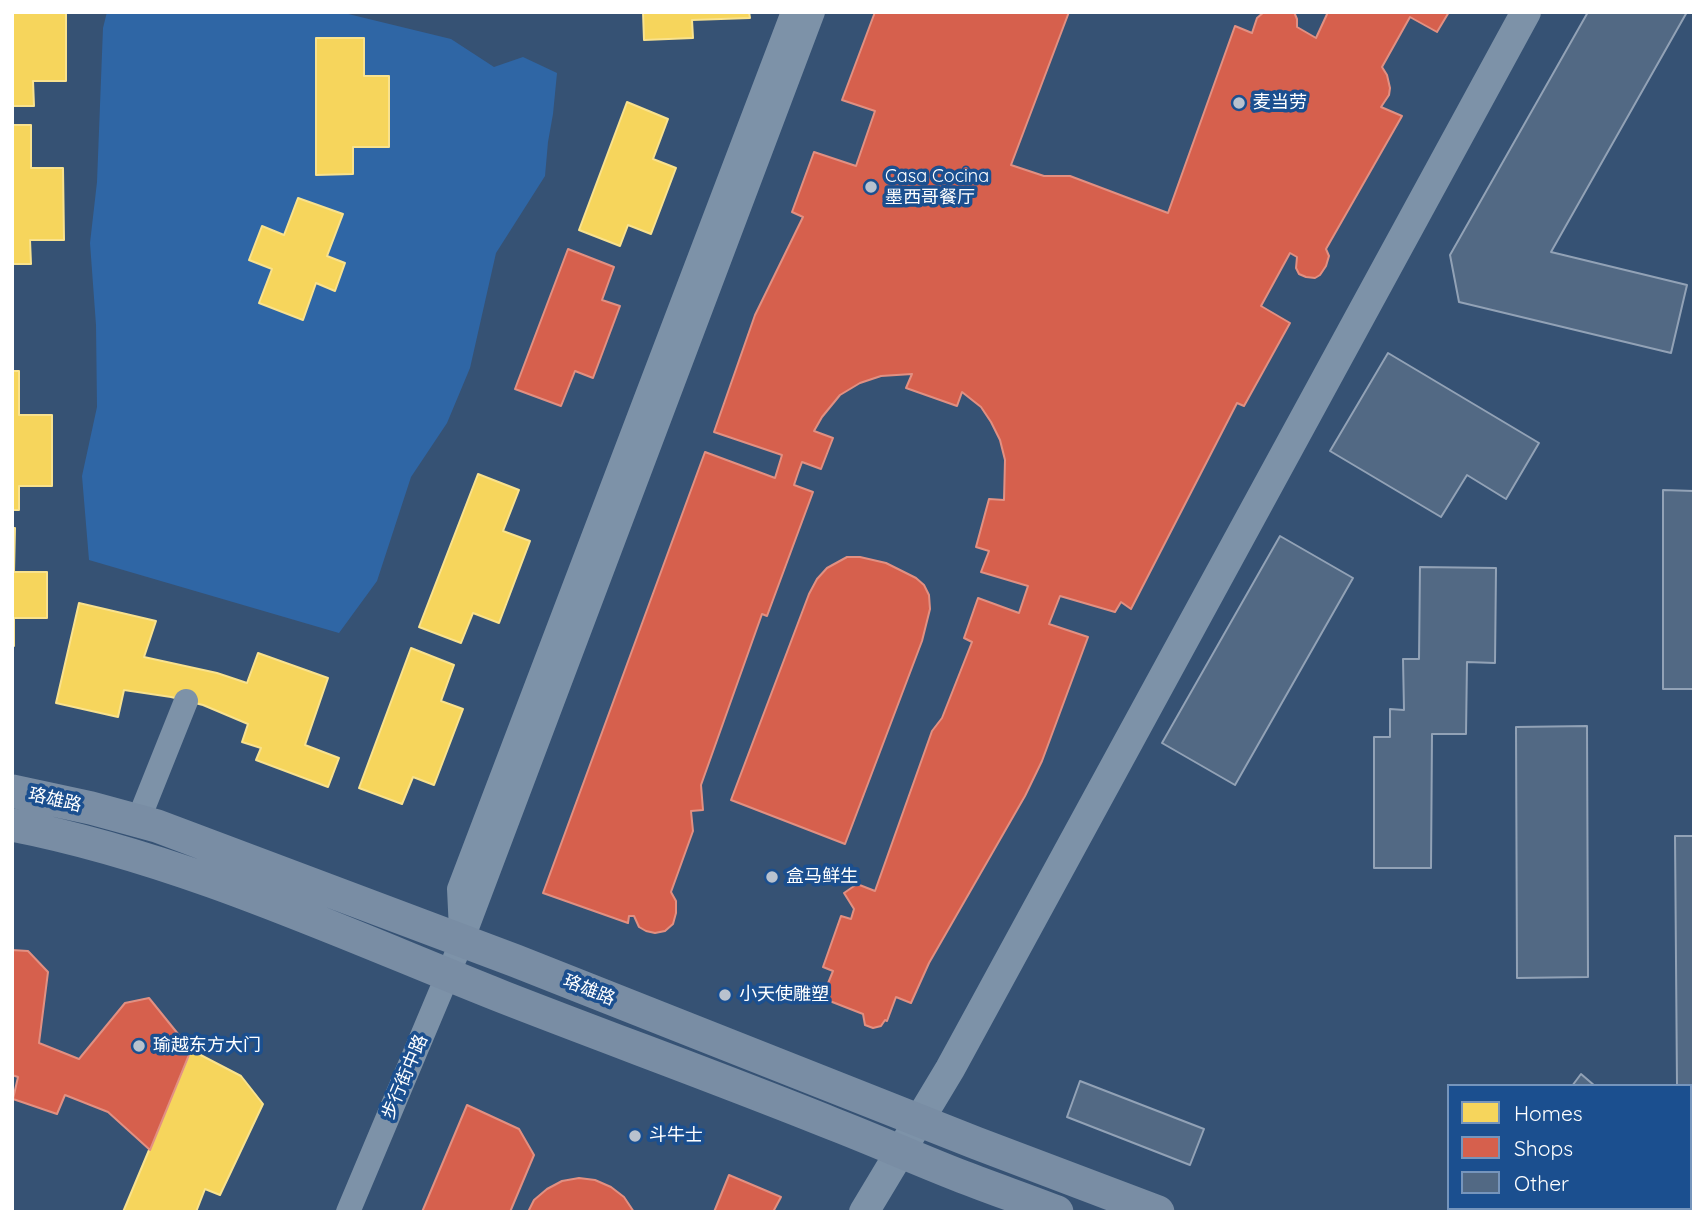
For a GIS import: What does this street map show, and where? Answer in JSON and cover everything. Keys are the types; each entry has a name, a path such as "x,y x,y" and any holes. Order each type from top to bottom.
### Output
{"main road":[{"name":"珞雄路","path":"12,790 138,821 193,840 516,961 1158,1212"},
{"name":"珞雄路","path":"12,825 129,854 204,879 1057,1212"}],"street":[{"path":"462,941 459,890 793,12"},
{"name":"步行街中路","path":"348,1212 462,941 813,12"},
{"path":"864,1212 912,1118 941,1042 1506,12"},
{"path":"912,1118 950,1069 1526,12"},
{"path":"138,821 186,701"}],"shaded area":[{"path":"107,12 340,12 451,39 494,67 523,57 557,73 545,176 496,253 470,368 447,423 411,477 377,581 339,633 89,560 82,476 97,407 96,325 90,243 97,182 103,28"}],"building: Homes":[{"path":"12,12 66,12 66,81 33,81 34,106 12,106"},
{"path":"643,12 749,12 750,18 692,20 693,38 644,40"},
{"path":"316,38 364,38 364,76 389,76 389,147 353,147 353,174 316,175"},
{"path":"627,102 668,119 653,159 676,168 651,234 628,225 620,246 579,230"},
{"path":"12,125 31,125 31,168 63,168 64,240 30,240 31,264 12,264"},
{"path":"298,198 343,214 327,256 345,263 335,291 316,283 303,320 259,303 272,269 249,260 262,226 284,235"},
{"path":"12,371 19,371 19,415 52,415 52,486 19,486 19,510 12,510"},
{"path":"478,474 519,490 503,531 530,541 499,623 473,613 461,643 419,627"},
{"path":"12,528 15,528 14,572 47,572 47,618 14,618 14,646 12,646"},
{"path":"79,603 156,621 144,657 217,673 247,683 258,653 328,678 305,745 339,758 328,787 256,760 261,748 242,742 248,724 203,705 124,690 118,717 56,703"},
{"path":"411,648 454,665 441,701 463,709 434,785 413,777 402,804 359,788"},
{"path":"191,1050 241,1076 263,1104 220,1195 205,1189 196,1212 123,1212"}],"building: Shops":[{"path":"875,12 1069,12 1011,165 1044,176 1070,176 1168,213 1235,26 1252,33 1257,18 1264,12 1294,12 1297,27 1316,38 1328,12 1449,12 1437,32 1410,17 1382,67 1390,88 1381,107 1402,116 1326,249 1329,256 1320,275 1315,278 1299,274 1296,268 1297,257 1290,253 1261,306 1290,323 1244,406 1237,403 1131,609 1121,602 1115,612 1060,596 1049,624 1088,637 1042,761 1025,796 929,963 911,1003 896,997 887,1021 873,1028 865,1025 863,1014 822,998 833,971 823,967 841,916 851,919 854,909 844,893 857,884 875,891 932,731 942,718 972,642 964,638 978,598 1019,613 1028,586 981,572 989,551 976,547 989,499 1004,500 1005,460 1000,440 991,422 981,407 962,392 957,406 906,388 912,374 881,376 860,383 840,395 814,431 833,438 821,469 802,462 794,485 813,492 767,616 762,614 701,785 703,810 691,811 693,831 671,892 676,901 673,924 665,931 646,931 639,927 634,916 629,916 628,923 543,893 705,452 775,478 782,455 714,432 755,315 803,217 792,212 814,152 856,166 875,111 842,100"},
{"path":"568,249 614,267 602,300 620,306 593,378 575,371 561,406 515,389"},
{"path":"847,557 886,563 916,578 924,585 929,595 930,609 922,641 845,844 731,800 809,594 827,568"},
{"name":"瑜越东方大门","path":"12,950 28,951 48,972 39,1043 79,1059 125,1003 149,998 191,1050 150,1150 108,1112 65,1095 57,1114 13,1099 18,1077 12,1075"},
{"path":"467,1105 519,1129 534,1155 510,1212 422,1212"},
{"path":"729,1175 781,1197 773,1212 714,1212"},
{"path":"579,1178 595,1180 611,1187 624,1197 634,1212 528,1212 534,1200 547,1189 562,1181"}],"building: Other":[{"path":"1588,12 1687,12 1551,252 1687,285 1671,353 1459,302 1450,255"},
{"path":"1388,353 1539,443 1506,499 1467,475 1441,517 1330,451"},
{"path":"1663,490 1694,491 1694,689 1663,689"},
{"path":"1280,536 1353,578 1235,785 1162,743"},
{"path":"1420,567 1496,568 1495,663 1467,662 1466,734 1432,734 1431,868 1374,868 1374,737 1390,737 1390,709 1404,710 1403,659 1419,659"},
{"path":"1587,726 1588,977 1517,978 1516,727"},
{"path":"1675,836 1694,836 1694,1091 1692,1084 1677,1084"},
{"path":"1581,1074 1593,1084 1574,1084"},
{"path":"1080,1081 1204,1129 1190,1165 1067,1117"},
{"path":"1692,1166 1694,1168 1694,1212 1575,1210 1692,1210"}],"place":[{"name":"麦当劳","path":"1239,103"},
{"name":"Casa Cocina 墨西哥餐厅","path":"871,187"},
{"name":"盒马鲜生","path":"772,877"},
{"name":"小天使雕塑","path":"725,995"},
{"name":"瑜越东方大门","path":"139,1046"},
{"name":"斗牛士","path":"635,1136"}]}
